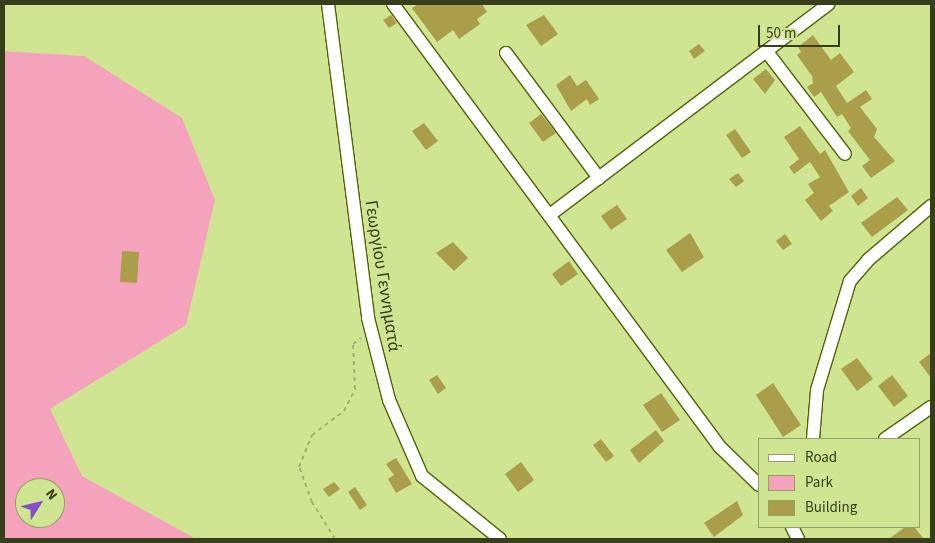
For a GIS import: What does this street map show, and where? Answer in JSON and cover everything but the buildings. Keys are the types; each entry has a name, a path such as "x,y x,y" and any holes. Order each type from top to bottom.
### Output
{"street":[{"name":"Γεωργίου Γεννηματά","path":"328,4 370,330 392,409 417,469 434,489 500,539"},
{"path":"393,4 551,214 720,447 758,484"},
{"path":"551,214 829,4"},
{"path":"767,52 845,154"},
{"path":"506,53 600,178"},
{"path":"813,438 817,390 850,281 868,260 931,206"},
{"path":"887,438 931,407"}],"path":[{"path":"335,539 312,502 300,467 312,435 344,411 355,389 353,344 370,330"}],"green space":[{"path":"4,51 84,56 182,118 215,200 186,325 50,409 82,476 196,539 4,539"}]}
